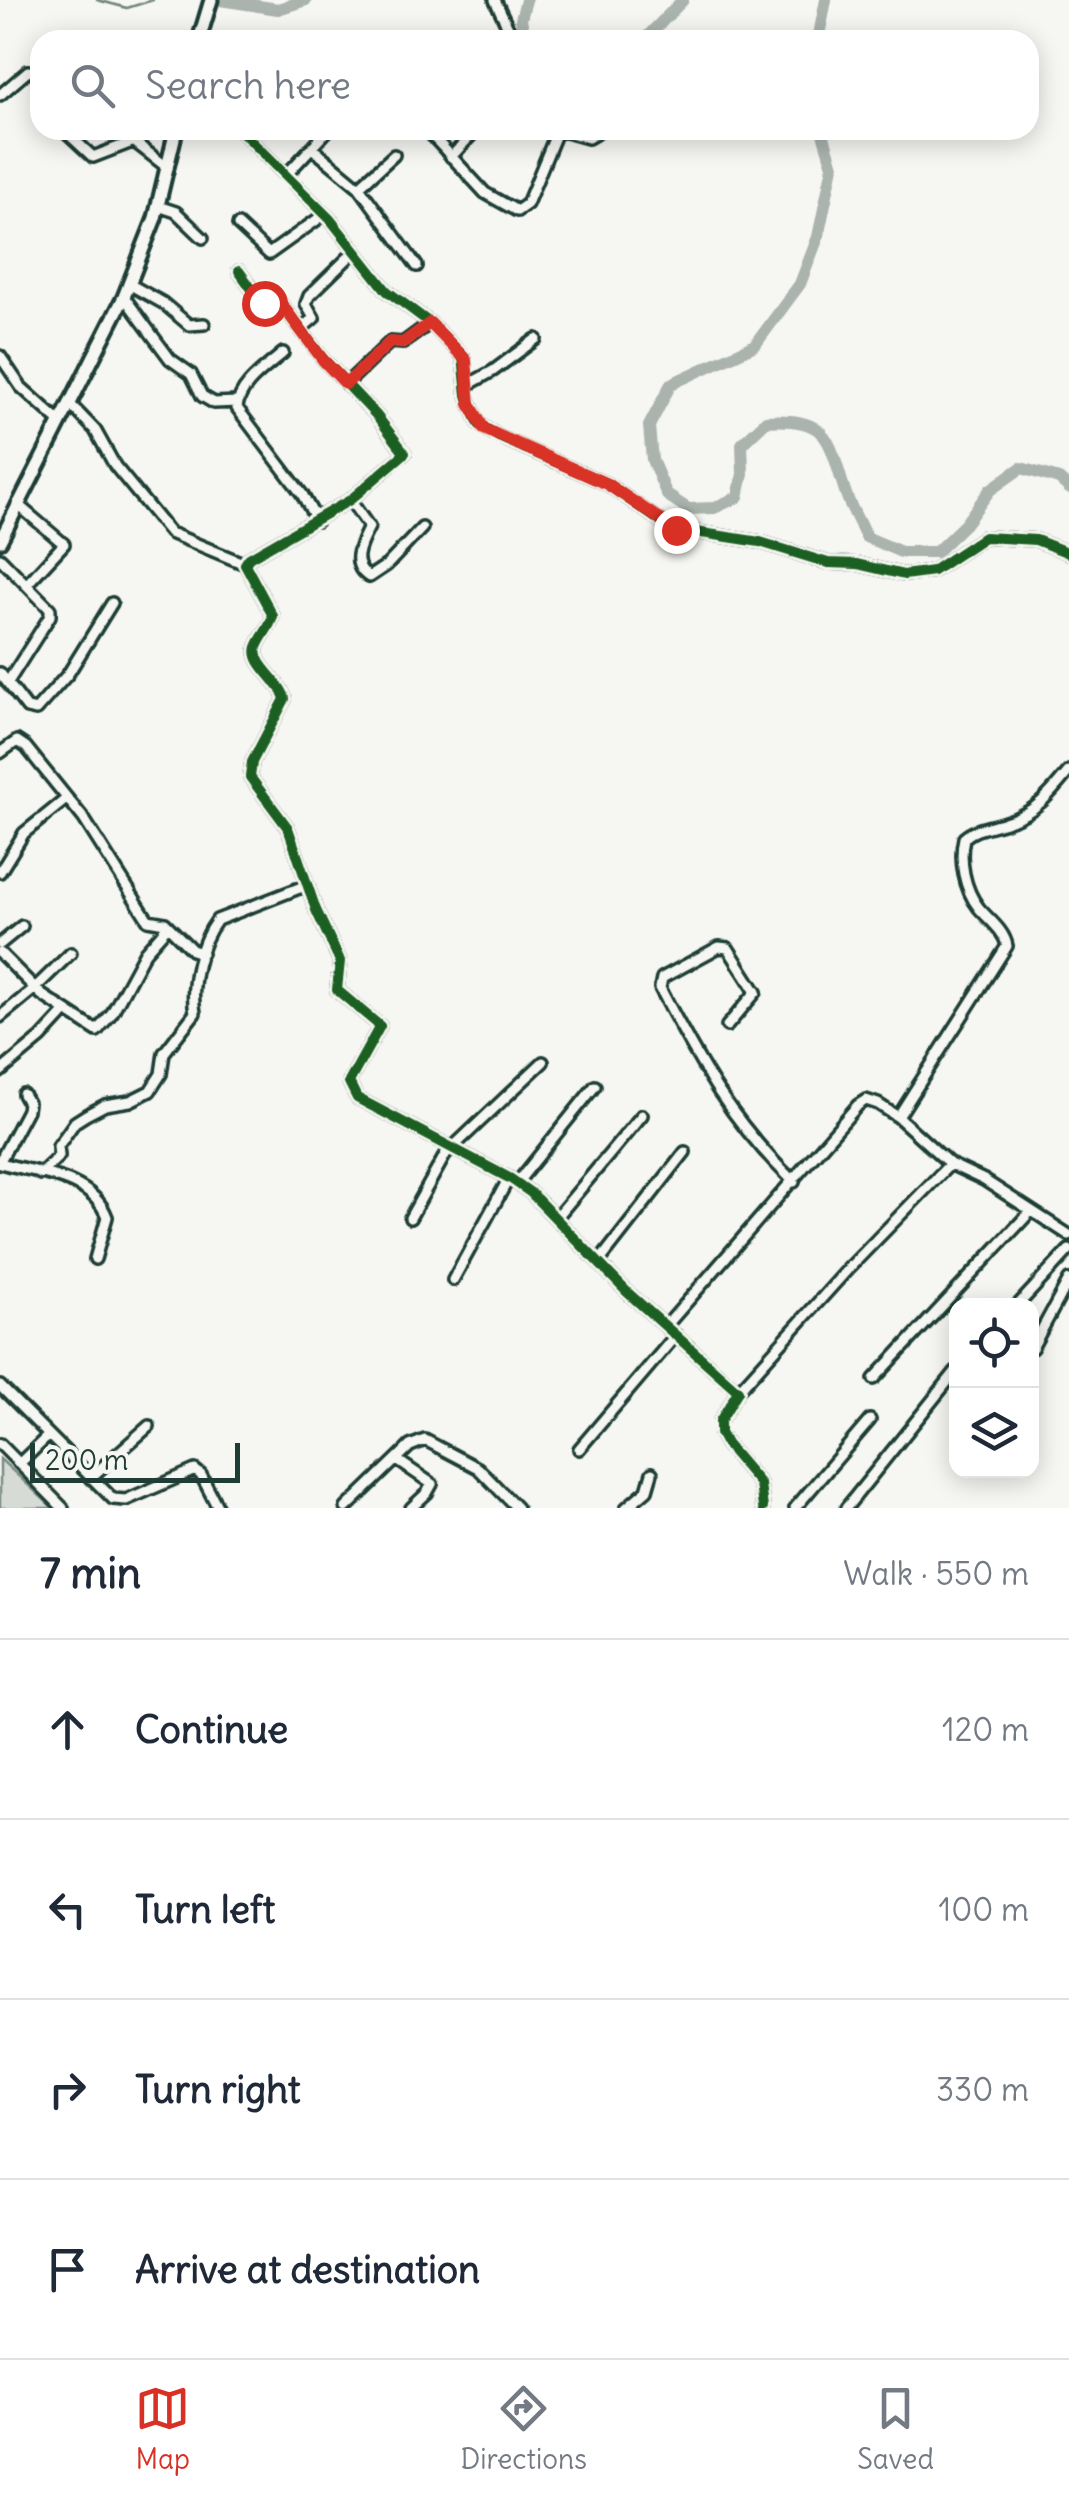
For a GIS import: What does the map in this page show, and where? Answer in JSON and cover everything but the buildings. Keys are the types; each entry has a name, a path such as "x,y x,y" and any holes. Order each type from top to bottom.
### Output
{"main road":[{"path":"202,30 210,3"},
{"path":"0,541 124,297 158,206 174,140"}],"street":[{"path":"495,0 509,30"},
{"path":"0,95 30,71"},
{"path":"75,140 93,157 132,142 168,168"},
{"path":"251,140 326,214 388,291 430,323 466,360 466,386 479,424 607,484 676,530 760,542 828,563 857,564 887,573 927,573 984,537 1036,540 1069,553"},
{"path":"287,174 319,140"},
{"path":"436,140 485,193 517,210 527,204 554,140"},
{"path":"451,158 467,140"},
{"path":"312,148 359,187 417,266"},
{"path":"359,187 394,154"},
{"path":"158,206 176,212 203,238"},
{"path":"238,225 266,255 326,214"},
{"path":"302,329 314,318 306,304 309,296 355,252"},
{"path":"238,271 261,302 279,301 323,360 377,416 406,453 350,500 245,564"},
{"path":"129,284 164,303 189,326 204,324"},
{"path":"124,297 170,359 191,374 202,396 214,403 237,402"},
{"path":"346,384 390,342 403,343 430,323"},
{"path":"466,386 536,339"},
{"path":"282,353 253,379 237,408 302,494 317,521"},
{"path":"0,356 21,387 60,421"},
{"path":"69,403 95,430 115,466 170,532 245,564 273,616 257,648 257,658 282,687 285,698 249,770 254,784 288,828 307,885 340,961 337,990 380,1026 349,1082 352,1093 513,1180 738,1390"},
{"path":"350,500 369,528 357,558 368,577 386,566 422,528"},
{"path":"17,504 64,544 27,584"},
{"path":"0,558 50,608 50,616 8,682"},
{"path":"0,673 27,708 36,710 68,674 112,603"},
{"path":"2,747 23,744 84,819 148,920 168,926 192,950 202,953"},
{"path":"898,1116 1007,946 1004,936 977,906 970,890 962,859 964,838 974,830 1006,822 1036,808 1069,772"},
{"path":"0,872 24,834 65,800"},
{"path":"40,1174 60,1156 58,1146 75,1122 105,1105 139,1098 155,1086 164,1053 195,1013 192,994 214,925 223,917 307,885"},
{"path":"0,944 22,926"},
{"path":"0,953 34,989 94,1030 112,1013 145,952 168,926"},
{"path":"727,1026 756,992 728,948 719,947 662,978 660,988 726,1106 753,1141 794,1182"},
{"path":"0,1017 71,953"},
{"path":"0,1072 41,1038 64,1012"},
{"path":"410,1218 450,1149 543,1062"},
{"path":"453,1280 513,1180 595,1086"},
{"path":"23,1094 26,1110 0,1162 73,1182 100,1202 106,1217 95,1259"},
{"path":"666,1326 862,1102 872,1101 898,1116 950,1164 984,1180 1069,1235"},
{"path":"556,1218 642,1115"},
{"path":"598,1262 684,1152"},
{"path":"764,1508 760,1484 726,1444 720,1433 720,1421 738,1390 950,1164"},
{"path":"874,1378 1031,1211"},
{"path":"1025,1298 1069,1250"},
{"path":"1039,1335 1069,1280"},
{"path":"579,1449 676,1336"},
{"path":"846,1508 949,1380"},
{"path":"0,1386 113,1499 122,1502 195,1470 218,1508"},
{"path":"795,1508 870,1420"},
{"path":"90,1478 149,1426"},
{"path":"20,1464 49,1435"},
{"path":"346,1508 416,1442 431,1442 478,1468 518,1508"},
{"path":"0,1444 62,1508"},
{"path":"397,1460 432,1484 412,1508"},
{"path":"626,1508 647,1490 652,1473"}],"shaded area":[{"path":"0,1459 53,1508 0,1508"}],"waterway":[{"path":"97,0 127,8 153,0"},
{"path":"220,0 278,9 306,0"},
{"path":"523,30 521,19 526,0"},
{"path":"654,30 683,0"},
{"path":"820,30 826,0"},
{"path":"825,140 833,166 818,237 800,284 755,345 671,384 649,426 652,460 667,495 688,509 714,508 738,497 743,474 742,444 766,421 804,423 816,428 830,447 866,537 901,552 936,552 965,524 990,490 1021,468 1059,479 1069,488"}],"cycle path":[{"path":"250,140 330,219 387,291 430,323 463,356 467,395 479,424 499,437 607,484 670,528 760,542 828,563 857,564 904,575 933,571 984,537 1036,540 1069,553"},
{"path":"239,271 261,302 279,301 323,359 377,416 405,453 350,500 249,558 245,564 273,616 257,647 258,660 285,699 252,762 250,777 288,828 316,910 340,961 337,990 380,1026 349,1082 357,1098 531,1193 627,1292 738,1391 720,1421 720,1433 760,1484 763,1508"}],"route":[{"path":"264,303 279,301 346,384 390,342 403,343 430,323 466,360 470,404 484,429 607,484 676,530"}]}
